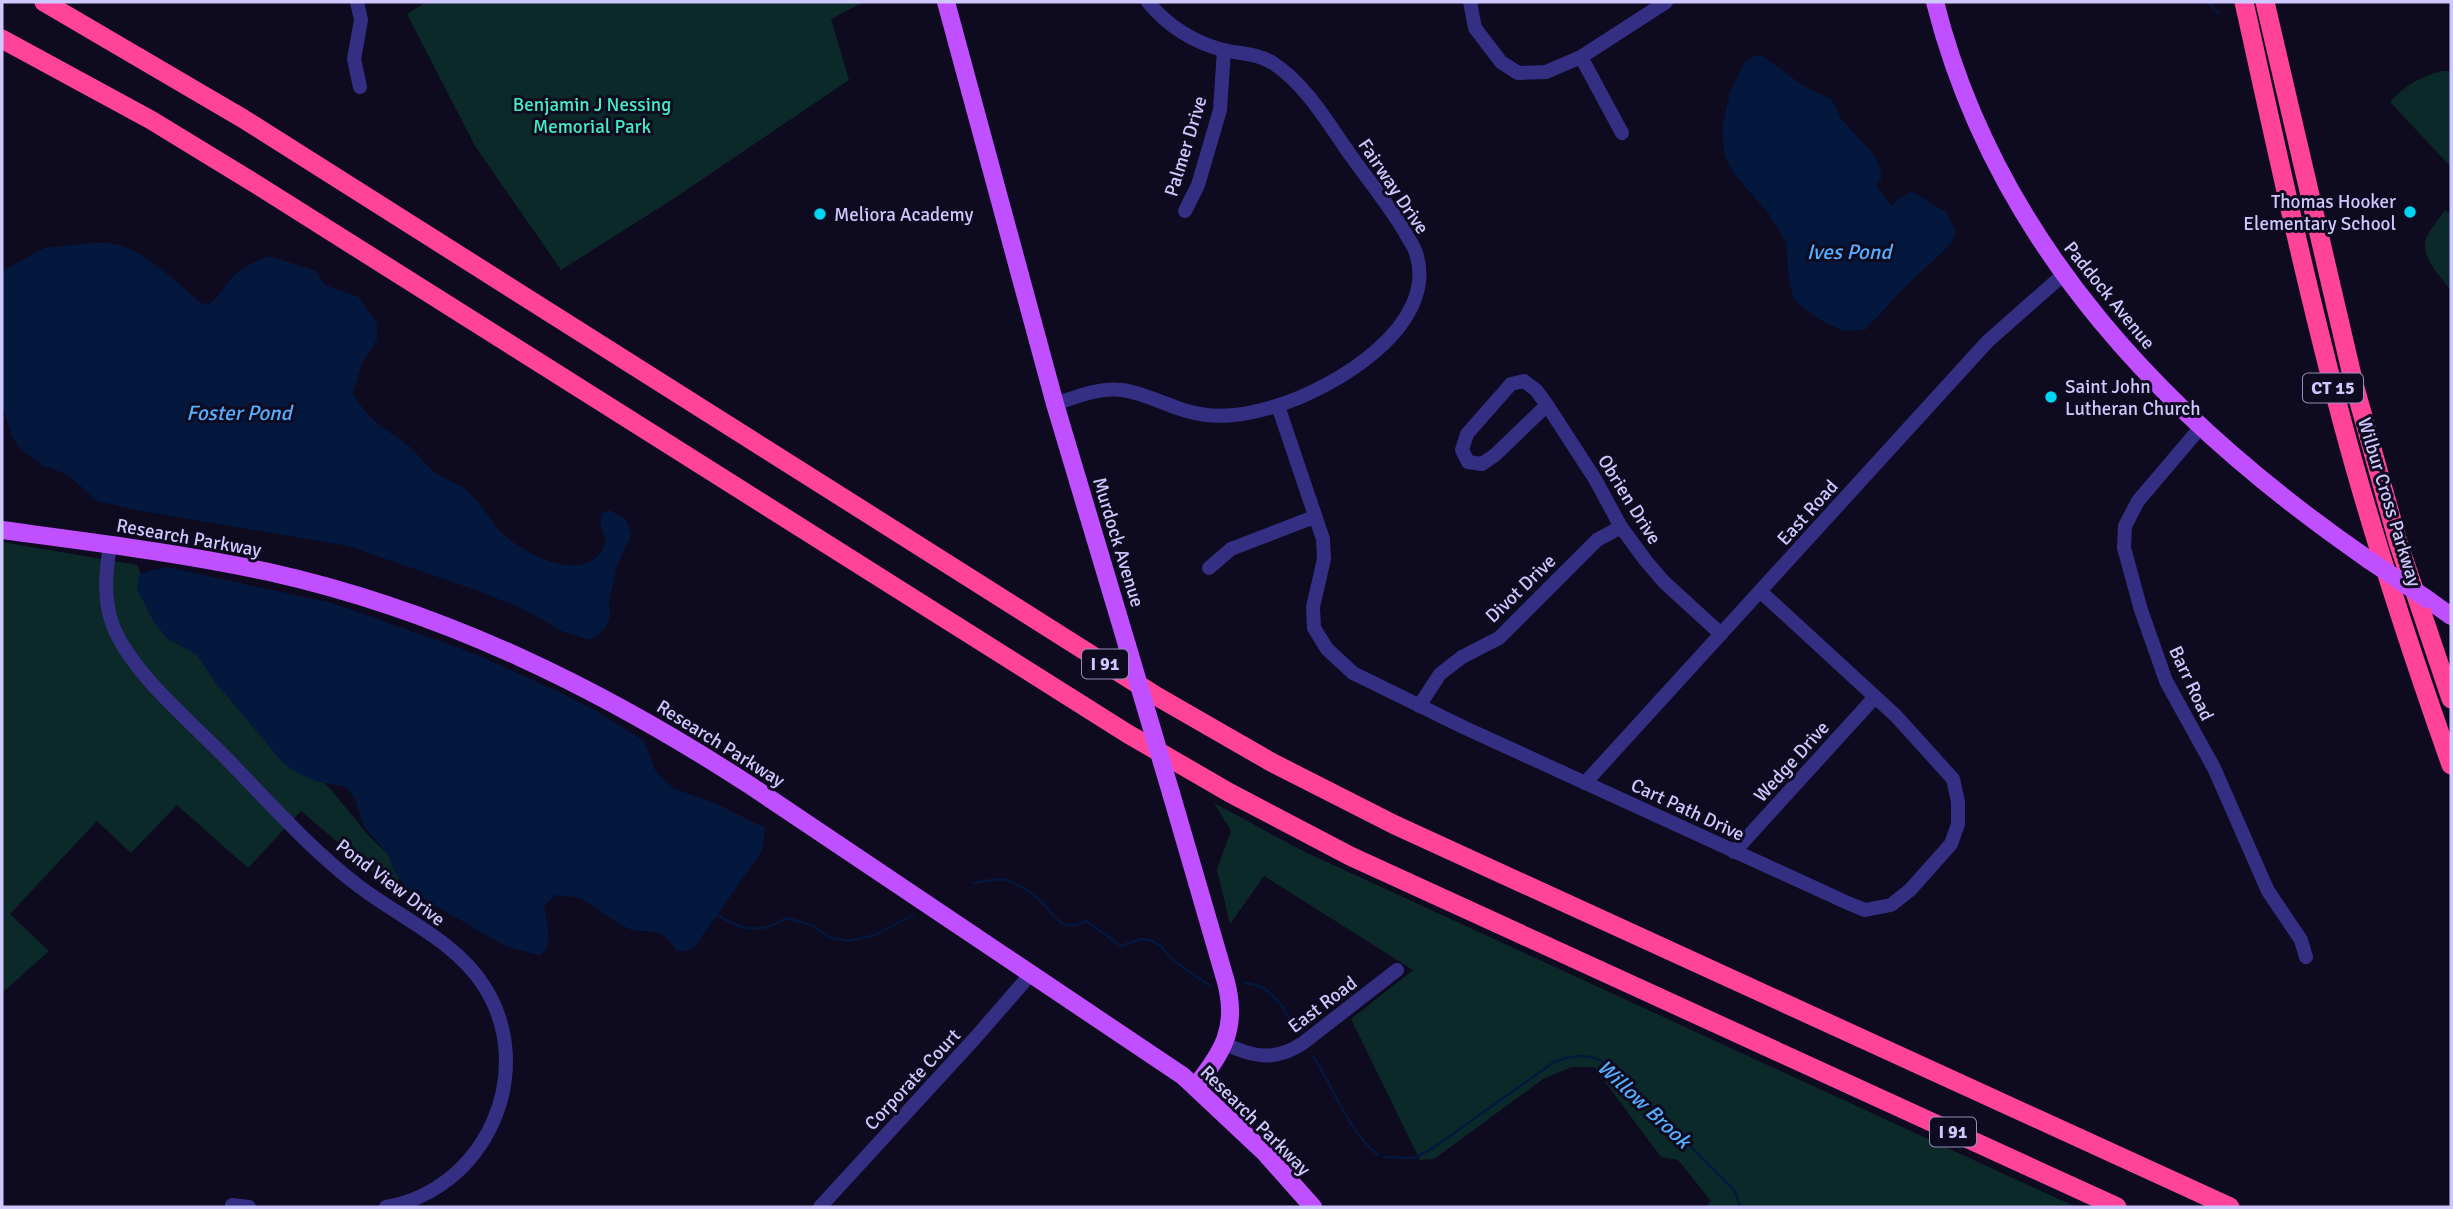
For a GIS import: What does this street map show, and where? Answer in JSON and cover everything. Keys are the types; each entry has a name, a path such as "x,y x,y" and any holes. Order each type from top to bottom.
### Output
{"highway":[{"name":"I 91","path":"44,2 242,118 1119,673 1270,762 1395,825 2230,1207"},
{"name":"Wilbur Cross Parkway","path":"2244,2 2314,312 2342,421 2370,519 2451,765"},
{"name":"Wilbur Cross Parkway","path":"2265,2 2354,384 2398,541 2451,699"},
{"name":"I 91","path":"2,39 139,113 270,192 1128,734 1241,799 1376,868 2117,1207"}],"main road":[{"name":"Murdock Avenue","path":"946,2 1055,404 1228,990 1231,1011 1225,1044 1195,1087"},
{"name":"Paddock Avenue","path":"1935,2 1958,78 1983,138 2020,207 2064,274 2133,358 2200,428 2284,499 2451,616"},
{"name":"Research Parkway","path":"2,530 110,545 271,573 422,618 533,662 582,685 691,747 1195,1087 1265,1153 1313,1207"}],"street":[{"path":"357,2 361,20 354,59 360,87"},
{"name":"Fairway Drive","path":"1055,404 1092,392 1120,390 1190,412 1230,417 1278,406 1332,383 1377,351 1399,327 1414,303 1419,278 1416,253 1397,220 1300,85 1272,62 1250,53 1224,50 1176,30 1148,2"},
{"path":"1470,2 1475,28 1501,62 1518,73 1546,72 1581,57 1666,2"},
{"name":"Palmer Drive","path":"1185,211 1198,185 1220,110 1224,50"},
{"path":"1581,57 1622,133"},
{"name":"East Road","path":"1585,783 1988,341 2064,274"},
{"name":"Obrien Drive","path":"1547,405 1482,464 1468,462 1462,450 1467,434 1511,384 1524,381 1536,390 1547,405 1595,479 1621,527 1664,582 1721,634"},
{"name":"Cart Path Drive","path":"1278,406 1323,539 1324,559 1313,607 1314,628 1326,649 1353,673 1734,852 1865,910 1891,905 1910,890 1951,844 1958,824 1958,802 1953,779 1896,716 1760,592"},
{"name":"Barr Road","path":"2200,428 2138,501 2126,526 2124,548 2141,610 2166,681 2214,768 2268,891 2301,940 2305,957"},
{"path":"1209,568 1231,549 1314,517"},
{"name":"Divot Drive","path":"1419,706 1440,674 1462,657 1499,638 1597,540 1621,527"},
{"name":"Pond View Drive","path":"110,545 107,603 112,624 137,666 335,867 378,901 455,953 484,986 499,1015 505,1051 505,1080 499,1108 489,1133 463,1169 444,1184 420,1198 386,1207"},
{"name":"Wedge Drive","path":"1734,852 1875,697"},
{"name":"East Road","path":"1225,1044 1259,1057 1287,1053 1397,970"},
{"name":"Corporate Court","path":"820,1207 1030,975"},
{"path":"232,1205 249,1207"}],"green space":[{"name":"Benjamin J Nessing Memorial Park","path":"427,2 864,2 831,19 849,80 673,199 561,270 475,146 407,14"},
{"path":"2442,71 2451,71 2451,167 2390,102 2413,82"},
{"path":"2445,210 2451,214 2451,290 2432,267 2425,246 2428,235"},
{"path":"2,542 137,565 153,603 333,792 368,835 405,871 392,888 301,811 248,868 177,805 131,853 97,821 10,914 49,951 2,993"},
{"path":"1214,803 1303,851 2076,1207 1705,1207 1711,1201 1678,1160 1661,1157 1594,1067 1572,1067 1543,1079 1434,1159 1420,1160 1351,1019 1413,970 1264,876 1230,924 1217,869 1231,831"}],"water":[{"name":"Ives Pond","path":"1761,55 1805,87 1831,99 1841,119 1875,156 1881,172 1881,179 1876,185 1891,205 1911,191 1946,212 1956,231 1952,243 1904,288 1865,330 1844,331 1820,320 1794,300 1789,280 1786,242 1768,213 1734,174 1725,156 1722,128 1730,92 1744,63"},
{"name":"Foster Pond","path":"111,243 138,253 201,303 209,304 239,272 269,256 316,271 325,285 359,297 377,324 377,339 362,364 353,393 359,403 371,418 410,447 432,470 471,494 508,538 547,560 575,565 588,562 602,550 606,541 601,527 601,514 609,510 626,519 631,536 618,563 609,600 610,616 605,629 590,640 564,632 521,608 348,546 97,501 68,475 42,465 20,449 12,436 2,405 2,271 44,248"},
{"path":"167,567 332,603 473,653 557,691 600,713 644,741 656,772 673,788 721,806 765,828 762,851 693,949 677,950 659,933 630,929 584,901 556,895 544,905 549,935 545,951 540,955 507,947 410,891 395,873 388,855 363,825 355,799 346,787 315,781 283,763 215,682 197,655 168,639 153,621 137,589 139,575"}],"waterway":[{"path":"2208,2 2219,14"},
{"name":"Willow Brook","path":"974,883 1003,879 1009,881 1032,893 1063,923 1076,925 1086,921 1121,946 1141,939 1150,940 1210,986"},
{"name":"Willow Brook","path":"717,915 746,928 769,926 787,918 811,925 831,938 849,941 875,935 913,915"},
{"name":"Willow Brook","path":"1244,983 1254,984 1270,993 1282,1006 1297,1031"},
{"name":"Willow Brook","path":"1313,1056 1350,1122 1378,1155"},
{"name":"Willow Brook","path":"1384,1157 1413,1158 1430,1150 1554,1062 1569,1057 1589,1057 1609,1065 1735,1191 1740,1207"}],"place":[{"name":"Thomas Hooker Elementary School","path":"2410,212"},
{"name":"Meliora Academy","path":"820,214"},
{"name":"Saint John Lutheran Church","path":"2051,397"}]}
